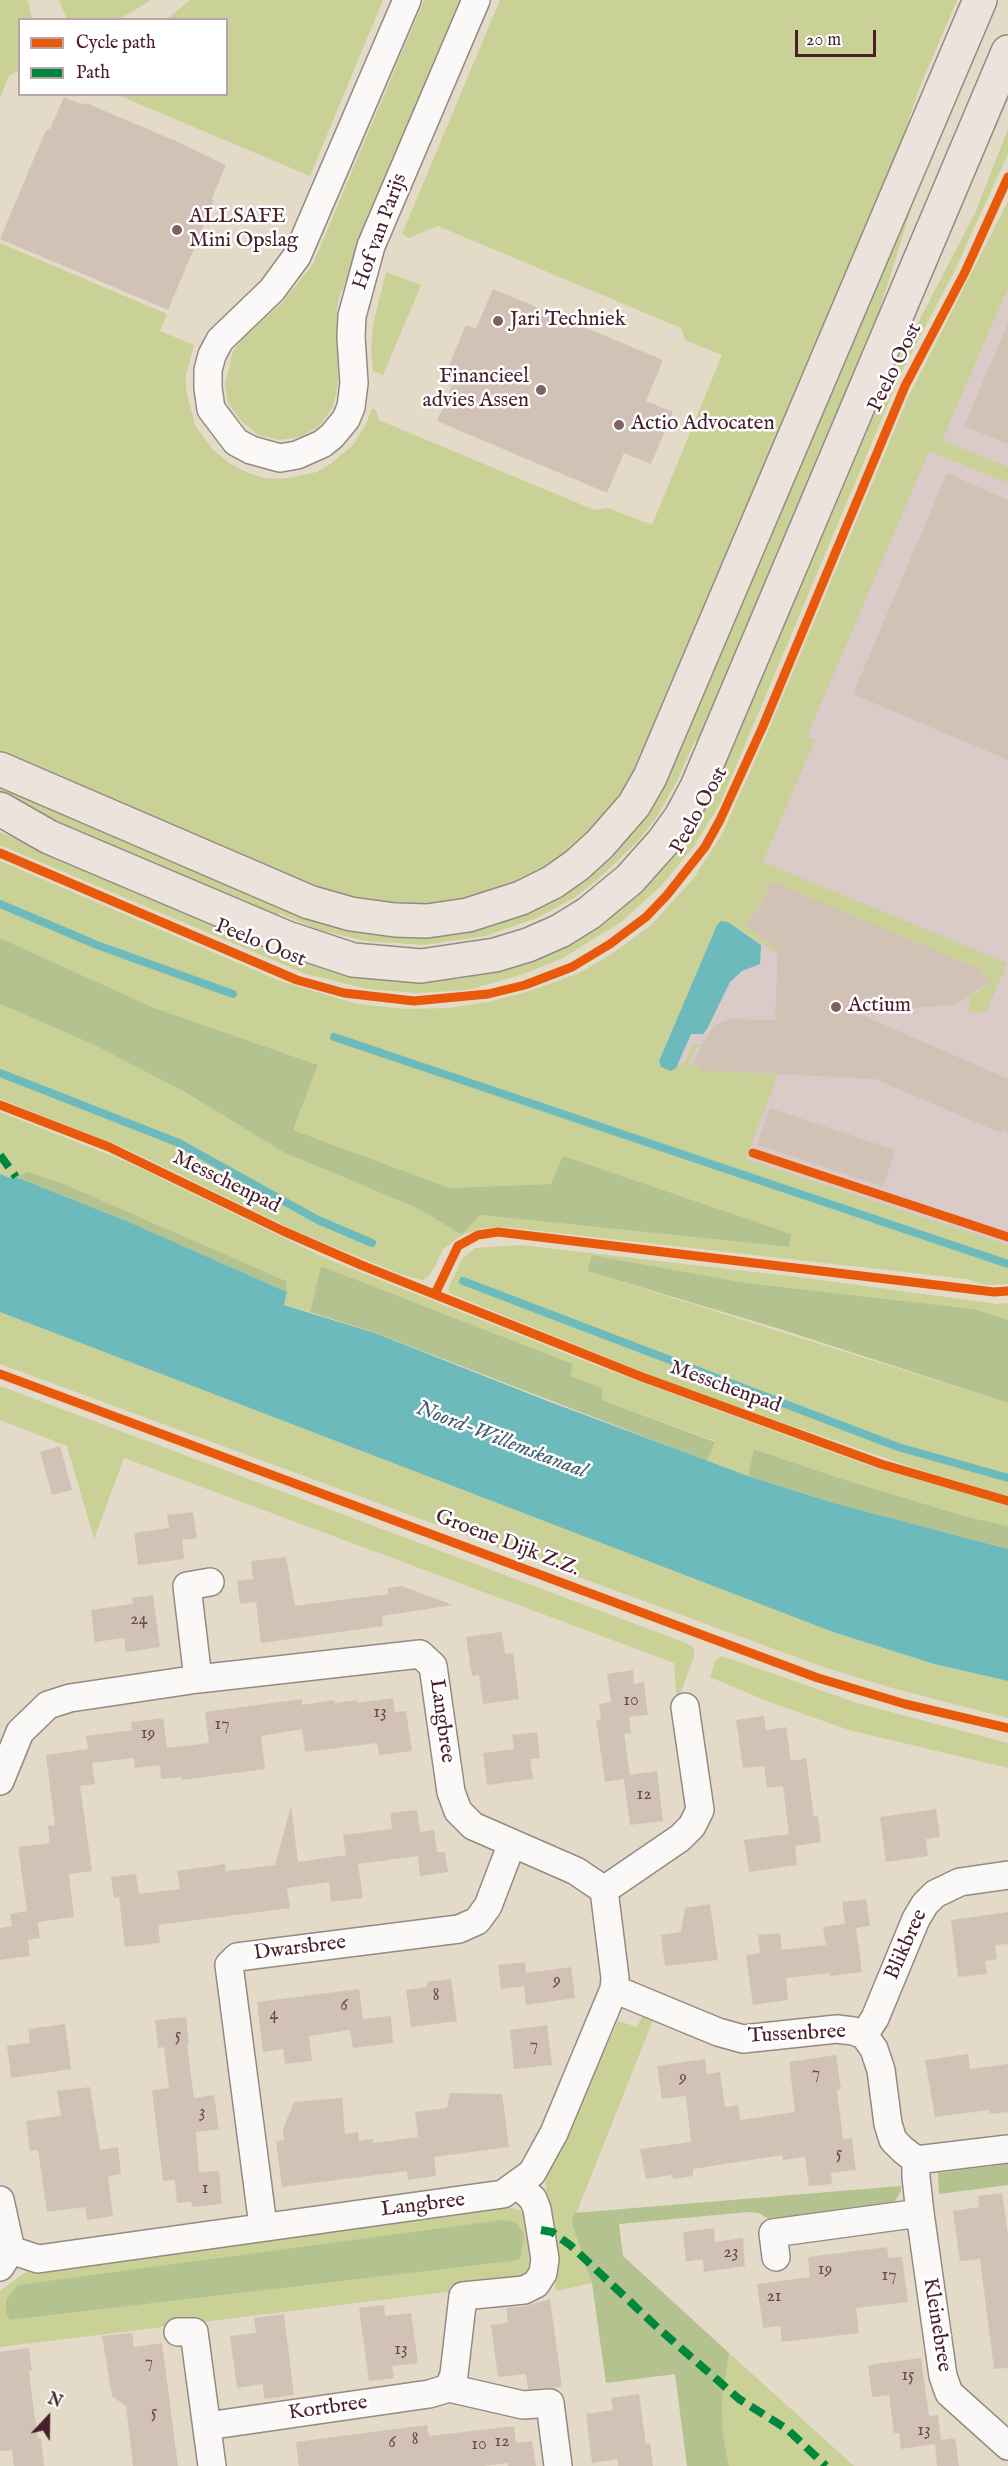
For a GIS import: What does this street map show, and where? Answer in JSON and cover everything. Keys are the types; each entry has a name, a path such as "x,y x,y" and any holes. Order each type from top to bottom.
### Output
{"main road":[{"path":"0,769 309,902 351,914 395,920 428,921 468,915 521,898 554,882 577,865 600,844 634,805 650,777 980,0"},
{"name":"Peelo Oost","path":"0,809 49,837 287,938 352,960 421,966 495,956 560,931 589,912 630,879 663,842 681,817 697,787 1008,52"},
{"path":"0,826 49,837"}],"street":[{"name":"Hof van Parijs","path":"407,0 313,224 297,256 273,290 220,340 212,355 208,379 211,409 236,442 251,450 280,458 297,455 322,444 346,419 351,407 354,383 352,316 371,246 476,0"},
{"path":"198,1679 187,1586 210,1582"},
{"name":"Langbree","path":"0,1780 20,1732 48,1705 70,1698 198,1679 420,1654 433,1666 451,1792 458,1811 473,1826 576,1871 604,1890 614,1966 614,1989 554,2133 532,2173 503,2194 38,2259 6,2258 0,2200"},
{"path":"604,1890 680,1838 693,1826 700,1810 685,1707"},
{"name":"Dwarsbree","path":"263,2226 229,1965 237,1957 459,1929 477,1921 488,1906 512,1843"},
{"name":"Blikbree","path":"864,2035 875,2018 916,1919 930,1899 946,1887 960,1882 1008,1875"},
{"name":"Tussenbree","path":"614,1989 718,2032 743,2039 837,2029 864,2035 874,2049 881,2070 888,2124 893,2140 916,2160"},
{"path":"916,2160 1008,2149"},
{"name":"Kleinebree","path":"916,2160 920,2213 943,2376 950,2393 1008,2446"},
{"path":"449,2388 454,2374 462,2296 524,2290 536,2284 543,2273 545,2259 537,2209 533,2199 518,2185"},
{"path":"776,2258 773,2233 920,2213"},
{"path":"178,2332 194,2332 213,2466"},
{"name":"Kortbree","path":"207,2426 429,2394 449,2388 523,2404 550,2403 558,2466"}],"shaded area":[{"path":"1008,204 1008,1253 639,1132"}],"green space":[{"path":"0,0 28,0 32,18 18,18 18,71 9,76 0,98"},
{"path":"59,0 151,0 121,18 67,18"},
{"path":"190,0 383,0 310,176 120,96 228,96 228,18 168,18"},
{"path":"424,0 465,0 339,297 337,310 338,383 333,407 319,426 300,437 279,440 258,435 240,420 228,403 225,384 233,351 243,338 283,302 313,264"},
{"path":"500,0 957,0 917,94 880,209 640,779 575,854 470,905 362,909 76,788 0,751 0,243 167,314 160,331 194,345 186,375 186,390 195,425 212,449 229,463 246,472 264,478 283,479 317,472 332,463 353,445 372,409 376,410 379,420 594,510 608,508 652,525 722,355 685,340 681,328 438,226 409,238 402,234"},
{"path":"971,41 979,45 912,206 872,334 697,742 695,741 677,781 656,818 637,842 596,881 574,898 537,918 485,936 424,945 366,941 319,930 279,913 278,915 0,800 0,778 399,930 599,858"},
{"path":"1008,129 1008,154 953,274 902,371 721,802 694,846 662,885 621,922 561,959 521,975 468,990 416,993 368,989 306,974 0,845 0,832 289,956 321,967 385,980 460,979 508,968 584,935 620,910 663,868 689,834 711,797 895,367 975,213"},
{"path":"1008,201 1008,288 942,440 1008,467 1008,483 929,451 807,736 815,740 763,862 1007,963 986,1012 969,1012 969,995 972,992 977,994 991,980 980,975 983,972 754,910 747,926 743,924 778,948 778,954 728,922 721,921 717,925 659,1061 673,1070 678,1063 684,1065 693,1044 703,1044 701,1047 696,1047 688,1065 700,1066 699,1070 778,1074 746,1159 1008,1245 1008,1284 985,1285 967,1279 504,1227 483,1228 462,1235 480,1215 788,1247 563,1157 551,1184 450,1188 293,1130 318,1065 152,1007 0,938 0,861 280,981 357,1004 405,1009 449,1008 488,1002 530,991 579,973 613,953 650,926 694,878 722,834 766,736 908,398"},
{"path":"386,272 421,285 383,375 373,371 371,351 373,325"},
{"path":"0,938 152,1007 318,1065 293,1130 450,1188 551,1184 563,1156 791,1234 789,1247 480,1215 462,1235 417,1208 283,1152 185,1092 90,1043 0,1004"},
{"path":"0,1004 90,1043 185,1092 283,1152 417,1208 462,1235 443,1249 427,1278 422,1280 400,1274 298,1232 127,1149 0,1099"},
{"path":"0,1112 127,1162 325,1258 602,1368 861,1463 1008,1506 1008,1526 964,1516 836,1477 755,1449 748,1476 707,1461 715,1441 602,1400 602,1388 569,1376 573,1364 321,1266 310,1312 284,1305 287,1292 286,1281 64,1184 28,1173 13,1179 0,1174"},
{"path":"28,1172 64,1184 286,1281 287,1292 129,1222 16,1177"},
{"path":"521,1245 806,1278 997,1304 1008,1303 1008,1320 974,1309 747,1283 592,1255 587,1271 1008,1403 1008,1496 914,1468 672,1384 449,1293 448,1289 462,1259 475,1248"},
{"path":"592,1255 747,1283 974,1309 1008,1320 1008,1403 783,1330 587,1271"},
{"path":"321,1266 573,1364 570,1376 602,1388 602,1400 715,1442 707,1461 376,1333 310,1312"},
{"path":"0,1312 833,1632 934,1664 1008,1681 1008,1718 892,1688 823,1667 0,1364"},
{"path":"0,1386 686,1643 694,1648 694,1657 677,1702 674,1663 124,1458 94,1539 67,1446 0,1420"},
{"path":"754,1449 964,1516 1008,1526 1008,1549 834,1503 748,1476"},
{"path":"722,1656 857,1703 1008,1743 1008,1768 849,1730 767,1701 710,1677 715,1661"},
{"path":"643,2015 653,2020 572,2224 592,2283 556,2291 545,2176 564,2142 618,2021 637,2027"},
{"path":"1008,2164 1008,2185 939,2194 938,2173"},
{"path":"901,2186 896,2200 889,2206 770,2220 759,2213 749,2212 619,2224 623,2256 729,2353 722,2400 723,2435 729,2466 687,2466 675,2374 606,2383 592,2283 572,2224 574,2213"},
{"path":"506,2206 524,2212 533,2261 528,2272 511,2284 0,2347 0,2291 24,2273","holes":["524,2234 521,2258 513,2261 11,2320 19,2285"]},
{"path":"502,2220 515,2222 524,2234 521,2258 513,2261 10,2320 6,2314 6,2300 18,2285"},
{"path":"729,2353 854,2466 729,2466 723,2435 722,2400"}],"water":[{"path":"721,921 728,922 761,945 760,964 742,971 730,982 707,1029 703,1034 691,1034 676,1068 671,1071 661,1067 659,1061 717,925"},
{"name":"Noord-Willemskanaal","path":"0,1174 13,1179 16,1177 129,1222 287,1292 284,1305 375,1333 748,1476 834,1503 1008,1549 1008,1681 934,1664 833,1632 0,1312"}],"building":[{"path":"64,97 83,105 86,103 226,165 212,198 214,201 168,310 0,239 46,130 50,129"},
{"path":"493,289 663,360 646,401 673,412 651,464 624,453 607,493 437,421 454,381 444,377 466,325 476,329"},
{"path":"1008,323 1008,444 964,426"},
{"path":"947,473 1008,500 1008,760 853,694"},
{"name":"Actium","path":"771,881 984,971 980,975 992,980 955,1005 855,1012 1008,1079 1008,1132 1003,1130 1001,1133 875,1079 698,1070 700,1065 692,1065 707,1035 717,1024 731,1019 775,1020 778,948 747,927 754,910 758,911"},
{"path":"770,1108 895,1150 883,1187 757,1145"},
{"path":"60,1446 72,1490 52,1495 40,1452"},
{"path":"193,1512 197,1538 182,1540 184,1559 138,1565 134,1533 169,1528 167,1515"},
{"path":"286,1557 295,1606 388,1594 388,1588 402,1586 453,1605 382,1616 383,1626 261,1643 256,1602 240,1604 237,1581 253,1579 251,1561"},
{"path":"153,1595 160,1647 126,1652 124,1638 95,1642 91,1610 133,1604 132,1598"},
{"path":"502,1632 505,1654 513,1653 519,1699 483,1704 479,1675 472,1676 466,1637"},
{"path":"633,1670 634,1684 644,1682 648,1715 629,1717 631,1733 624,1734 630,1775 657,1771 663,1821 630,1825 624,1779 605,1782 596,1720 601,1719 599,1704 611,1702 607,1674"},
{"path":"393,1698 395,1712 406,1711 412,1751 379,1755 377,1743 305,1752 302,1729 261,1736 265,1769 182,1780 182,1777 161,1779 160,1765 135,1768 134,1758 92,1763 95,1784 80,1786 92,1871 69,1874 74,1917 38,1922 40,1938 28,1940 30,1956 0,1960 0,1928 12,1926 10,1914 27,1911 18,1847 50,1843 48,1826 55,1825 46,1755 88,1749 86,1736 132,1730 131,1722 163,1718 167,1748 209,1743 205,1712 302,1699 302,1705 334,1700 335,1703 357,1700 357,1703"},
{"path":"764,1716 766,1730 786,1727 791,1761 806,1758 814,1817 818,1816 821,1842 795,1846 797,1865 749,1872 744,1840 789,1834 783,1786 767,1788 764,1766 743,1768 736,1720"},
{"path":"537,1732 540,1758 530,1759 533,1779 487,1785 483,1753 514,1749 512,1735"},
{"path":"291,1806 298,1862 346,1855 343,1835 392,1829 390,1813 417,1810 420,1832 434,1830 437,1852 445,1852 448,1872 420,1876 418,1856 358,1864 363,1898 331,1902 329,1882 287,1888 290,1908 158,1925 160,1943 125,1947 119,1897 114,1898 111,1877 136,1874 139,1894 180,1889 177,1871 225,1864 226,1871 275,1865"},
{"path":"936,1809 940,1837 926,1839 928,1856 886,1862 880,1817"},
{"path":"866,1899 870,1926 856,1928 862,1972 786,1978 788,2000 753,2005 746,1955 760,1953 758,1935 780,1933 782,1950 826,1945 823,1927 845,1924 842,1902"},
{"path":"710,1904 718,1960 665,1966 661,1935 681,1932 685,1908"},
{"path":"1008,1912 1008,1944 995,1945 997,1959 985,1961 987,1974 958,1977 951,1920"},
{"path":"525,1962 526,1973 571,1967 575,1998 526,2005 524,1986 501,1989 498,1965"},
{"path":"451,1979 457,2021 411,2027 406,1990 427,1987 427,1982"},
{"path":"359,1989 363,2019 391,2016 393,2043 353,2048 350,2030 309,2036 312,2061 285,2064 283,2049 263,2052 257,2002"},
{"path":"186,2017 194,2098 214,2095 219,2129 196,2132 199,2172 219,2171 222,2204 192,2207 191,2202 177,2203 175,2180 163,2181 152,2090 169,2088 164,2047 158,2048 155,2020"},
{"path":"65,2024 71,2069 11,2078 7,2046 30,2043 28,2029"},
{"path":"547,2025 552,2065 514,2069 510,2030"},
{"path":"968,2054 970,2069 1008,2064 1008,2112 989,2114 989,2110 935,2117 925,2060"},
{"path":"836,2055 841,2089 837,2090 843,2139 852,2138 856,2170 831,2173 832,2184 809,2186 805,2157 783,2160 782,2155 693,2169 693,2176 673,2179 672,2175 646,2179 640,2149 691,2142 686,2096 662,2099 657,2066 705,2059 707,2074 720,2072 725,2107 738,2105 740,2120 795,2112 789,2062"},
{"path":"90,2087 100,2150 118,2147 121,2174 108,2176 113,2216 87,2220 85,2207 47,2212 38,2150 30,2151 26,2121 61,2116 57,2091"},
{"path":"450,2093 502,2094 509,2147 434,2157 436,2176 408,2180 407,2171 282,2187 276,2141 284,2140 283,2129 294,2102 342,2098 345,2134 358,2132 359,2141 373,2139 374,2143 418,2137 415,2112 447,2108"},
{"path":"1002,2193 1008,2234 1008,2368 994,2369 980,2259 960,2261 953,2211 979,2207 978,2196"},
{"path":"714,2228 715,2242 743,2238 745,2266 704,2272 703,2259 686,2262 683,2232"},
{"path":"887,2247 889,2258 902,2257 908,2302 856,2308 859,2333 782,2342 780,2326 763,2328 757,2284 810,2277 808,2257"},
{"path":"550,2299 562,2387 528,2389 526,2374 498,2377 491,2325 508,2323 506,2308 526,2306"},
{"path":"384,2305 385,2316 411,2313 418,2363 392,2366 394,2378 369,2381 359,2308"},
{"path":"284,2314 294,2395 264,2399 263,2384 237,2388 230,2336 256,2333 254,2318"},
{"path":"132,2333 134,2347 162,2343 178,2466 133,2466 126,2406 112,2396 102,2336"},
{"path":"29,2348 32,2371 29,2371 31,2389 44,2466 14,2466 12,2450 0,2451 0,2352"},
{"path":"921,2358 929,2416 938,2415 941,2440 955,2438 959,2466 937,2466 935,2444 901,2449 899,2433 894,2433 889,2395 872,2397 868,2365"},
{"path":"639,2394 646,2444 650,2443 653,2466 618,2466 618,2459 592,2463 586,2414 613,2410 611,2398"},
{"path":"427,2425 429,2436 514,2426 516,2443 532,2441 536,2466 508,2466 508,2463 483,2466 299,2466 296,2442"}],"waterway":[{"path":"0,904 97,945 233,994"},
{"path":"334,1037 1008,1264"},
{"path":"0,1073 179,1143 318,1220 372,1243"},
{"path":"463,1281 898,1447 1008,1478"}],"marked path":[{"path":"0,1155 16,1177"},
{"path":"541,2230 552,2232 570,2245 658,2328 739,2399 787,2429 826,2466"}],"cycle path":[{"path":"0,853 297,980 344,993 414,1001 488,994 525,985 572,967 610,944 646,917 667,895 705,847 720,820 763,726 905,386 965,272 1008,177"},
{"name":"Messchenpad","path":"0,1105 109,1147 283,1231 361,1265 642,1377 881,1464 1008,1501"},
{"path":"753,1153 1008,1237"},
{"path":"435,1294 458,1246 478,1235 498,1232 994,1292 1008,1291"},
{"name":"Groene Dijk Z.Z.","path":"0,1374 818,1678 905,1704 1008,1728"}],"place":[{"name":"ALLSAFE Mini Opslag","path":"177,230"},
{"name":"Jari Techniek","path":"498,321"},
{"name":"Financieel advies Assen","path":"541,390"},
{"name":"Actio Advocaten","path":"619,425"},
{"name":"Actium","path":"836,1007"}]}
